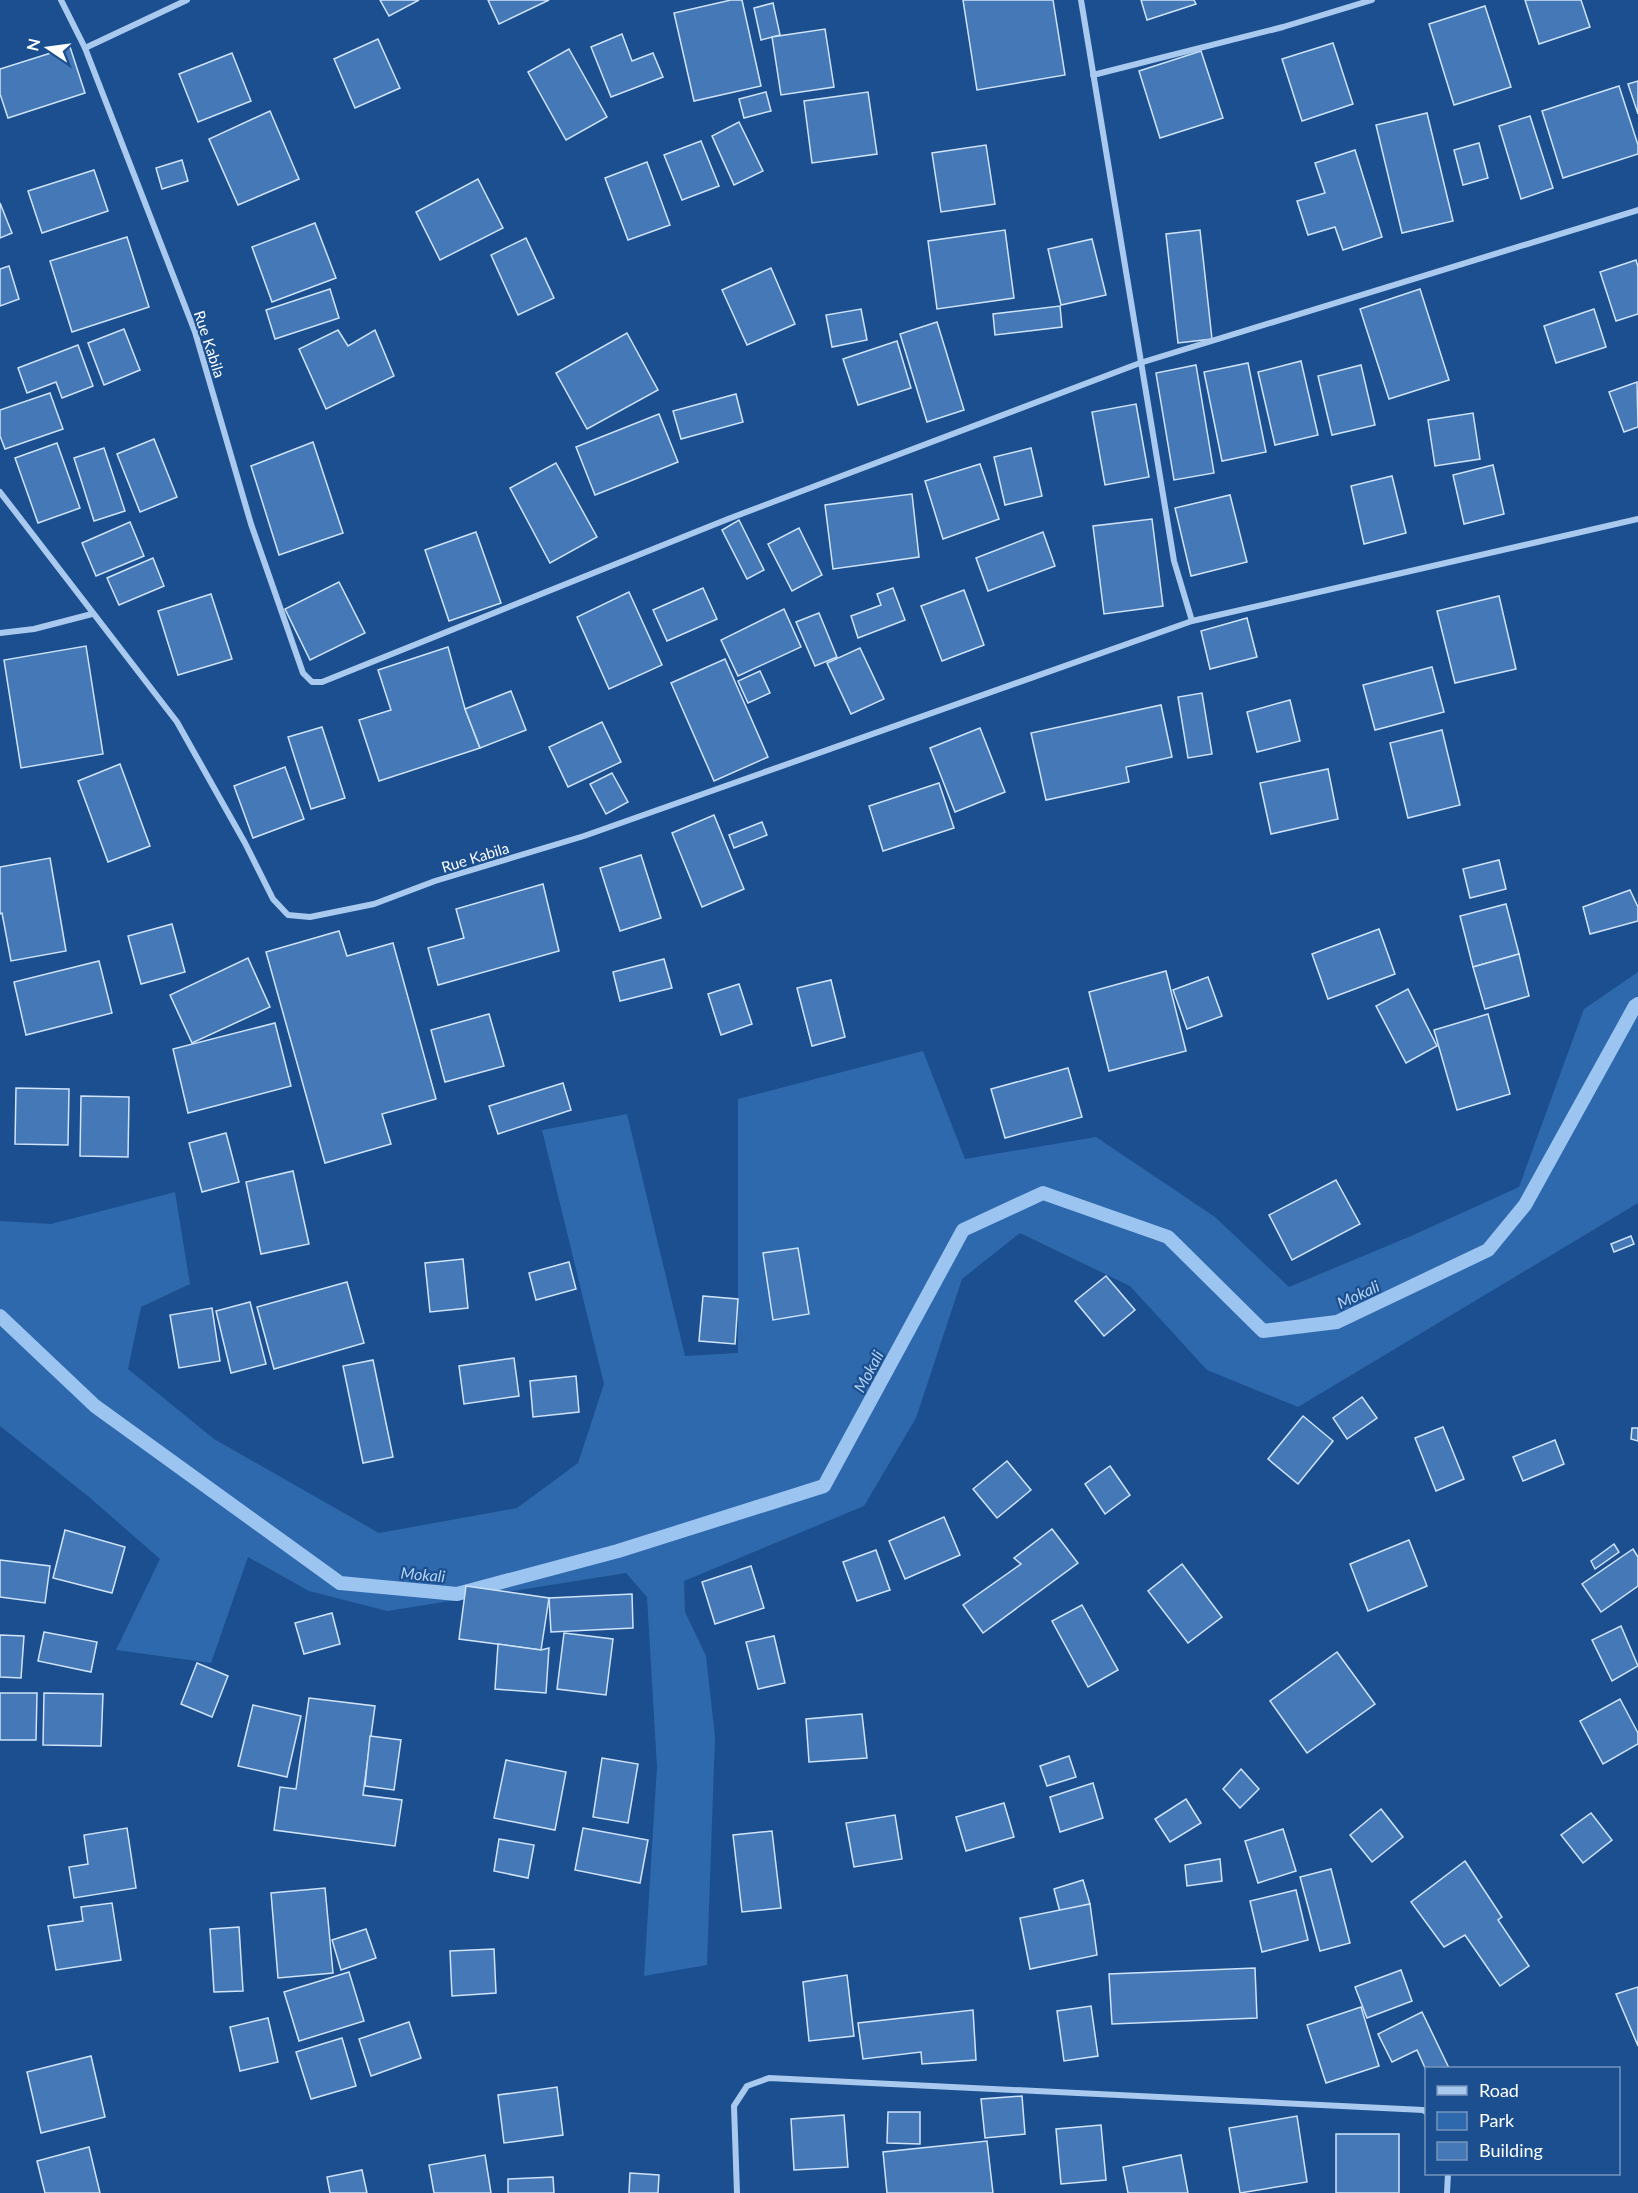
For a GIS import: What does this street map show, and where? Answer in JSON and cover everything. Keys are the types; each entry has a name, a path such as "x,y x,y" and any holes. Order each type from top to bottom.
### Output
{"street":[{"name":"Rue Kabila","path":"61,0 85,48 195,332 251,524 303,673 312,682 322,682 728,519 1140,363"},
{"path":"85,48 187,0"},
{"path":"1081,0 1174,561 1192,621"},
{"path":"1093,75 1283,27 1372,0"},
{"path":"1140,363 1638,210"},
{"name":"Rue Kabila","path":"0,492 177,722 245,843 273,899 288,915 309,917 374,903 435,881 584,836 1192,621 1638,519"},
{"path":"0,633 34,629 92,614"},
{"path":"737,2193 734,2106 747,2086 769,2078 1425,2111"},
{"path":"1447,2193 1448,2175"}],"green space":[{"path":"1638,972 1638,1203 1298,1407 1207,1370 1130,1286 1020,1233 962,1279 916,1418 864,1506 684,1581 685,1612 706,1656 715,1737 707,1965 644,1976 657,1767 647,1597 626,1573 387,1611 309,1591 248,1557 211,1663 116,1650 160,1559 89,1497 0,1426 0,1221 51,1224 175,1192 190,1284 141,1307 128,1369 214,1439 379,1533 517,1508 578,1463 604,1384 542,1130 627,1114 685,1356 738,1353 738,1099 923,1051 965,1159 1096,1137 1215,1217 1289,1287 1411,1236 1519,1187 1584,1009"}],"building":[{"path":"380,0 419,0 389,16"},
{"path":"488,0 549,0 499,24"},
{"path":"731,0 742,0 761,86 694,101 674,13"},
{"path":"963,0 1053,0 1065,75 977,90"},
{"path":"1141,0 1194,0 1196,4 1147,20"},
{"path":"1525,0 1581,0 1590,27 1539,44"},
{"path":"773,3 780,35 761,40 754,8"},
{"path":"1485,6 1511,87 1454,105 1429,24"},
{"path":"825,29 834,87 781,95 772,37"},
{"path":"622,34 632,61 653,53 663,77 611,97 591,47"},
{"path":"378,39 400,88 355,108 334,59"},
{"path":"1333,43 1353,104 1302,121 1282,59"},
{"path":"70,47 85,93 8,118 0,94 0,69"},
{"path":"569,49 607,117 566,140 528,72"},
{"path":"1201,51 1223,118 1160,138 1139,71"},
{"path":"232,53 251,101 198,122 179,74"},
{"path":"1638,81 1638,114 1628,84"},
{"path":"1619,86 1638,145 1638,154 1563,178 1542,111"},
{"path":"766,92 771,111 744,118 739,99"},
{"path":"868,92 877,154 812,163 804,101"},
{"path":"270,111 299,179 238,205 209,139"},
{"path":"1427,113 1453,221 1402,233 1376,125"},
{"path":"1530,116 1553,188 1521,199 1499,126"},
{"path":"739,122 763,171 734,185 712,136"},
{"path":"701,141 719,186 682,200 664,155"},
{"path":"1479,143 1488,178 1463,185 1454,150"},
{"path":"986,145 995,204 941,212 932,153"},
{"path":"1355,150 1382,237 1343,250 1335,227 1308,235 1297,201 1325,193 1315,163"},
{"path":"182,160 188,181 162,189 156,168"},
{"path":"647,162 670,225 628,240 605,178"},
{"path":"94,170 108,211 42,233 28,191"},
{"path":"478,179 503,228 440,260 416,212"},
{"path":"0,203 12,233 0,238"},
{"path":"315,223 336,278 272,302 252,247"},
{"path":"1005,230 1014,298 937,309 928,241"},
{"path":"1200,230 1212,339 1178,343 1166,234"},
{"path":"127,237 149,307 72,332 50,261"},
{"path":"526,238 554,298 518,315 491,255"},
{"path":"1092,239 1106,295 1061,305 1048,249"},
{"path":"1636,260 1638,314 1616,321 1600,272"},
{"path":"9,266 19,299 0,306 0,269"},
{"path":"771,268 795,324 747,345 722,290"},
{"path":"330,289 339,318 275,339 266,310"},
{"path":"1420,289 1449,380 1389,399 1360,309"},
{"path":"1060,306 1062,327 995,335 993,314"},
{"path":"861,309 867,340 832,347 826,315"},
{"path":"1594,309 1606,347 1556,363 1544,326"},
{"path":"937,322 964,410 927,422 900,334"},
{"path":"124,329 140,370 104,385 88,343"},
{"path":"338,330 348,346 375,330 394,376 326,409 299,349"},
{"path":"627,333 658,390 587,429 556,373"},
{"path":"897,341 911,388 858,405 843,359"},
{"path":"78,345 93,386 62,398 56,382 27,393 18,368"},
{"path":"1301,361 1318,435 1275,445 1258,372"},
{"path":"1248,363 1266,452 1222,461 1204,372"},
{"path":"1196,365 1214,473 1174,480 1156,373"},
{"path":"1361,365 1375,425 1332,435 1318,376"},
{"path":"1637,382 1638,427 1624,432 1609,392"},
{"path":"50,393 63,429 5,449 0,436 0,410"},
{"path":"736,394 743,422 681,439 673,411"},
{"path":"1136,404 1149,477 1105,485 1092,412"},
{"path":"1473,413 1480,459 1435,466 1428,420"},
{"path":"659,414 678,462 595,495 576,447"},
{"path":"154,439 177,497 140,512 117,454"},
{"path":"313,442 343,533 279,555 251,466"},
{"path":"57,443 80,508 38,523 15,458"},
{"path":"104,448 125,511 94,521 74,458"},
{"path":"1031,448 1042,496 1005,505 994,457"},
{"path":"556,463 597,537 550,563 510,488"},
{"path":"980,464 999,519 943,539 925,481"},
{"path":"1493,465 1504,514 1464,524 1453,475"},
{"path":"1392,476 1406,533 1364,544 1351,486"},
{"path":"912,494 919,557 833,569 825,505"},
{"path":"1230,495 1247,562 1191,576 1175,508"},
{"path":"1152,519 1163,606 1104,614 1093,526"},
{"path":"739,520 764,570 747,579 722,530"},
{"path":"130,522 144,556 96,576 82,543"},
{"path":"799,528 822,575 792,591 768,544"},
{"path":"476,532 501,603 449,621 425,550"},
{"path":"1043,532 1055,566 988,591 976,558"},
{"path":"153,558 164,586 119,605 107,578"},
{"path":"339,582 365,633 310,660 285,609"},
{"path":"703,588 717,619 667,641 653,610"},
{"path":"893,588 905,620 858,638 851,616 881,605 877,594"},
{"path":"964,590 984,645 942,661 921,606"},
{"path":"629,592 662,665 609,689 577,617"},
{"path":"211,594 232,659 178,675 158,611"},
{"path":"1499,596 1516,669 1455,683 1437,611"},
{"path":"784,609 801,647 738,676 721,640"},
{"path":"819,613 837,657 815,666 796,622"},
{"path":"1247,618 1257,657 1210,669 1201,631"},
{"path":"86,646 103,754 21,768 4,660"},
{"path":"448,647 465,709 480,748 379,781 359,720 391,710 378,670"},
{"path":"860,648 884,699 851,714 827,663"},
{"path":"725,659 768,757 714,781 671,683"},
{"path":"1432,667 1444,712 1375,730 1363,685"},
{"path":"760,671 770,693 748,703 738,681"},
{"path":"511,691 526,730 480,748 465,709"},
{"path":"1202,693 1212,754 1188,758 1178,697"},
{"path":"1290,700 1300,741 1257,752 1247,712"},
{"path":"1161,705 1172,757 1126,767 1129,782 1046,800 1031,733"},
{"path":"602,722 621,762 568,787 549,747"},
{"path":"322,727 345,798 311,809 288,737"},
{"path":"980,728 1005,792 955,812 930,748"},
{"path":"1442,730 1460,805 1408,818 1390,743"},
{"path":"120,764 150,846 108,862 78,781"},
{"path":"285,767 304,819 253,838 234,786"},
{"path":"1328,769 1338,819 1271,834 1260,783"},
{"path":"612,773 628,802 606,814 590,784"},
{"path":"939,783 954,828 883,851 869,806"},
{"path":"714,815 744,889 702,907 672,833"},
{"path":"762,822 767,835 734,848 729,835"},
{"path":"641,855 661,918 620,931 600,868"},
{"path":"50,858 66,951 11,961 2,913 0,914 0,867"},
{"path":"1499,860 1506,889 1470,898 1463,869"},
{"path":"543,884 559,951 438,985 428,948 464,938 456,909"},
{"path":"1630,890 1638,907 1638,921 1590,934 1583,907"},
{"path":"1506,904 1519,954 1473,967 1460,916"},
{"path":"172,924 185,972 141,984 128,936"},
{"path":"1379,929 1395,974 1328,999 1312,954"},
{"path":"339,931 347,956 393,943 436,1099 382,1114 391,1144 325,1163 266,952"},
{"path":"1519,954 1529,996 1485,1009 1473,967"},
{"path":"248,958 270,1007 192,1043 170,995"},
{"path":"664,959 672,988 620,1001 613,972"},
{"path":"99,961 112,1013 26,1035 14,982"},
{"path":"1166,971 1186,1051 1109,1071 1089,992"},
{"path":"1208,977 1222,1016 1187,1029 1173,990"},
{"path":"831,980 845,1037 812,1046 797,988"},
{"path":"739,984 752,1024 721,1035 708,994"},
{"path":"1408,989 1437,1046 1406,1063 1376,1006"},
{"path":"489,1014 504,1066 445,1082 431,1030"},
{"path":"1488,1014 1510,1094 1457,1110 1434,1030"},
{"path":"275,1023 291,1086 188,1113 173,1049"},
{"path":"1068,1068 1082,1117 1005,1138 991,1089"},
{"path":"563,1083 571,1110 498,1134 489,1106"},
{"path":"16,1088 69,1089 68,1145 15,1144"},
{"path":"81,1096 129,1097 128,1157 80,1156"},
{"path":"226,1133 239,1182 202,1192 189,1143"},
{"path":"293,1171 309,1244 261,1254 246,1182"},
{"path":"1336,1180 1360,1224 1292,1260 1269,1215"},
{"path":"1631,1236 1634,1244 1614,1252 1611,1244"},
{"path":"798,1248 809,1314 773,1320 763,1253"},
{"path":"463,1259 468,1308 430,1312 425,1263"},
{"path":"569,1262 576,1289 536,1300 529,1273"},
{"path":"1106,1276 1135,1310 1104,1336 1075,1301"},
{"path":"347,1282 364,1343 274,1369 257,1307"},
{"path":"703,1296 738,1299 735,1344 699,1341"},
{"path":"250,1302 266,1364 231,1373 216,1311"},
{"path":"212,1308 220,1361 179,1368 170,1315"},
{"path":"514,1358 519,1396 464,1404 459,1366"},
{"path":"373,1360 393,1457 363,1463 343,1366"},
{"path":"576,1376 579,1412 533,1417 530,1381"},
{"path":"1362,1397 1377,1418 1347,1439 1333,1418"},
{"path":"1303,1416 1333,1441 1298,1484 1268,1459"},
{"path":"1443,1427 1464,1479 1436,1491 1415,1438"},
{"path":"1632,1428 1638,1428 1638,1441 1631,1439"},
{"path":"1555,1440 1564,1464 1523,1481 1513,1457"},
{"path":"1007,1461 1031,1490 997,1518 973,1489"},
{"path":"1110,1466 1130,1495 1105,1514 1085,1484"},
{"path":"944,1517 960,1555 905,1579 889,1541"},
{"path":"1052,1529 1078,1563 983,1633 963,1605 1021,1564 1014,1558"},
{"path":"65,1530 125,1547 112,1593 53,1578"},
{"path":"1409,1540 1427,1586 1368,1611 1350,1564"},
{"path":"1614,1544 1619,1552 1595,1569 1591,1561"},
{"path":"1633,1549 1638,1557 1638,1586 1601,1612 1582,1584"},
{"path":"876,1550 890,1590 857,1601 843,1562"},
{"path":"0,1560 50,1566 45,1603 0,1597"},
{"path":"1182,1564 1222,1617 1188,1643 1148,1591"},
{"path":"751,1566 764,1608 715,1624 702,1582"},
{"path":"466,1586 549,1598 541,1650 459,1639"},
{"path":"632,1594 633,1628 551,1632 549,1598"},
{"path":"1082,1605 1118,1670 1088,1687 1052,1621"},
{"path":"332,1613 340,1644 304,1654 295,1623"},
{"path":"1621,1626 1638,1666 1612,1681 1592,1640"},
{"path":"44,1632 97,1642 91,1672 38,1661"},
{"path":"564,1633 613,1639 606,1695 557,1689"},
{"path":"0,1635 24,1636 21,1678 0,1677"},
{"path":"774,1636 785,1683 758,1689 746,1642"},
{"path":"498,1644 541,1650 549,1648 546,1693 495,1689"},
{"path":"1337,1652 1375,1704 1307,1753 1270,1701"},
{"path":"197,1663 228,1676 212,1717 181,1704"},
{"path":"0,1693 37,1693 36,1740 0,1740"},
{"path":"44,1693 103,1694 101,1746 43,1745"},
{"path":"309,1698 375,1706 363,1795 402,1800 395,1846 274,1830 280,1787 296,1789"},
{"path":"1620,1699 1638,1733 1638,1744 1603,1764 1580,1721"},
{"path":"253,1705 301,1716 287,1777 238,1766"},
{"path":"862,1714 867,1758 809,1762 806,1719"},
{"path":"370,1736 401,1740 394,1790 365,1786"},
{"path":"1069,1756 1076,1777 1047,1786 1040,1766"},
{"path":"602,1758 638,1764 628,1823 593,1817"},
{"path":"506,1760 566,1772 555,1830 494,1818"},
{"path":"1241,1769 1259,1789 1240,1808 1223,1789"},
{"path":"1093,1783 1103,1818 1060,1832 1050,1797"},
{"path":"1186,1799 1201,1823 1170,1842 1155,1819"},
{"path":"1004,1803 1014,1837 966,1851 956,1817"},
{"path":"1381,1809 1403,1837 1372,1862 1350,1835"},
{"path":"1591,1813 1612,1840 1583,1863 1561,1835"},
{"path":"895,1815 902,1859 854,1867 846,1823"},
{"path":"127,1828 136,1888 74,1898 69,1867 88,1864 84,1835"},
{"path":"583,1828 648,1840 640,1883 575,1870"},
{"path":"1283,1829 1296,1871 1258,1883 1245,1841"},
{"path":"772,1831 781,1908 742,1912 733,1835"},
{"path":"499,1839 534,1845 528,1878 494,1871"},
{"path":"1220,1859 1222,1881 1187,1886 1185,1865"},
{"path":"1465,1861 1502,1917 1498,1920 1529,1966 1500,1986 1465,1935 1444,1947 1411,1902"},
{"path":"1331,1869 1350,1943 1320,1951 1300,1877"},
{"path":"1083,1880 1090,1904 1060,1912 1054,1889"},
{"path":"325,1888 333,1973 278,1978 271,1893"},
{"path":"1296,1890 1308,1940 1262,1952 1250,1901"},
{"path":"112,1903 121,1960 56,1970 48,1926 83,1921 81,1907"},
{"path":"1090,1904 1097,1955 1030,1969 1020,1918"},
{"path":"239,1927 243,1991 214,1992 210,1929"},
{"path":"366,1929 376,1958 341,1970 332,1940"},
{"path":"494,1949 496,1993 452,1996 450,1951"},
{"path":"1255,1968 1257,2018 1112,2024 1109,1974"},
{"path":"1401,1970 1412,2001 1367,2018 1355,1987"},
{"path":"349,1972 364,2021 299,2041 284,1992"},
{"path":"847,1975 854,2036 809,2041 803,1982"},
{"path":"1638,1987 1638,2046 1616,1994"},
{"path":"1091,2006 1098,2056 1064,2061 1057,2011"},
{"path":"1361,2007 1379,2066 1326,2083 1307,2025"},
{"path":"973,2010 976,2060 922,2064 921,2052 863,2059 858,2023"},
{"path":"1422,2012 1449,2067 1425,2068 1417,2050 1392,2062 1378,2034"},
{"path":"268,2018 278,2062 240,2071 230,2027"},
{"path":"409,2022 421,2058 371,2076 359,2039"},
{"path":"342,2038 356,2086 311,2099 296,2052"},
{"path":"91,2056 105,2117 41,2133 27,2072"},
{"path":"557,2087 563,2135 504,2143 498,2095"},
{"path":"1022,2096 1025,2134 985,2138 981,2099"},
{"path":"888,2112 920,2112 920,2144 887,2143"},
{"path":"844,2115 848,2167 794,2170 791,2119"},
{"path":"1297,2116 1307,2182 1240,2193 1229,2128"},
{"path":"1101,2125 1106,2180 1061,2184 1056,2129"},
{"path":"1336,2134 1399,2134 1399,2193 1336,2193"},
{"path":"987,2141 993,2193 887,2193 883,2152"},
{"path":"89,2147 100,2193 45,2193 37,2161"},
{"path":"485,2155 491,2193 434,2193 429,2165"},
{"path":"1181,2155 1188,2193 1128,2193 1123,2167"},
{"path":"362,2170 367,2193 330,2193 327,2177"},
{"path":"630,2173 659,2175 658,2193 629,2193"},
{"path":"553,2177 554,2193 508,2193 508,2179"}],"waterway":[{"name":"Mokali","path":"0,1316 95,1406 340,1583 457,1594 618,1551 824,1486 963,1230 1043,1193 1168,1237 1263,1331 1337,1322 1488,1250 1525,1205 1638,1004"}]}
